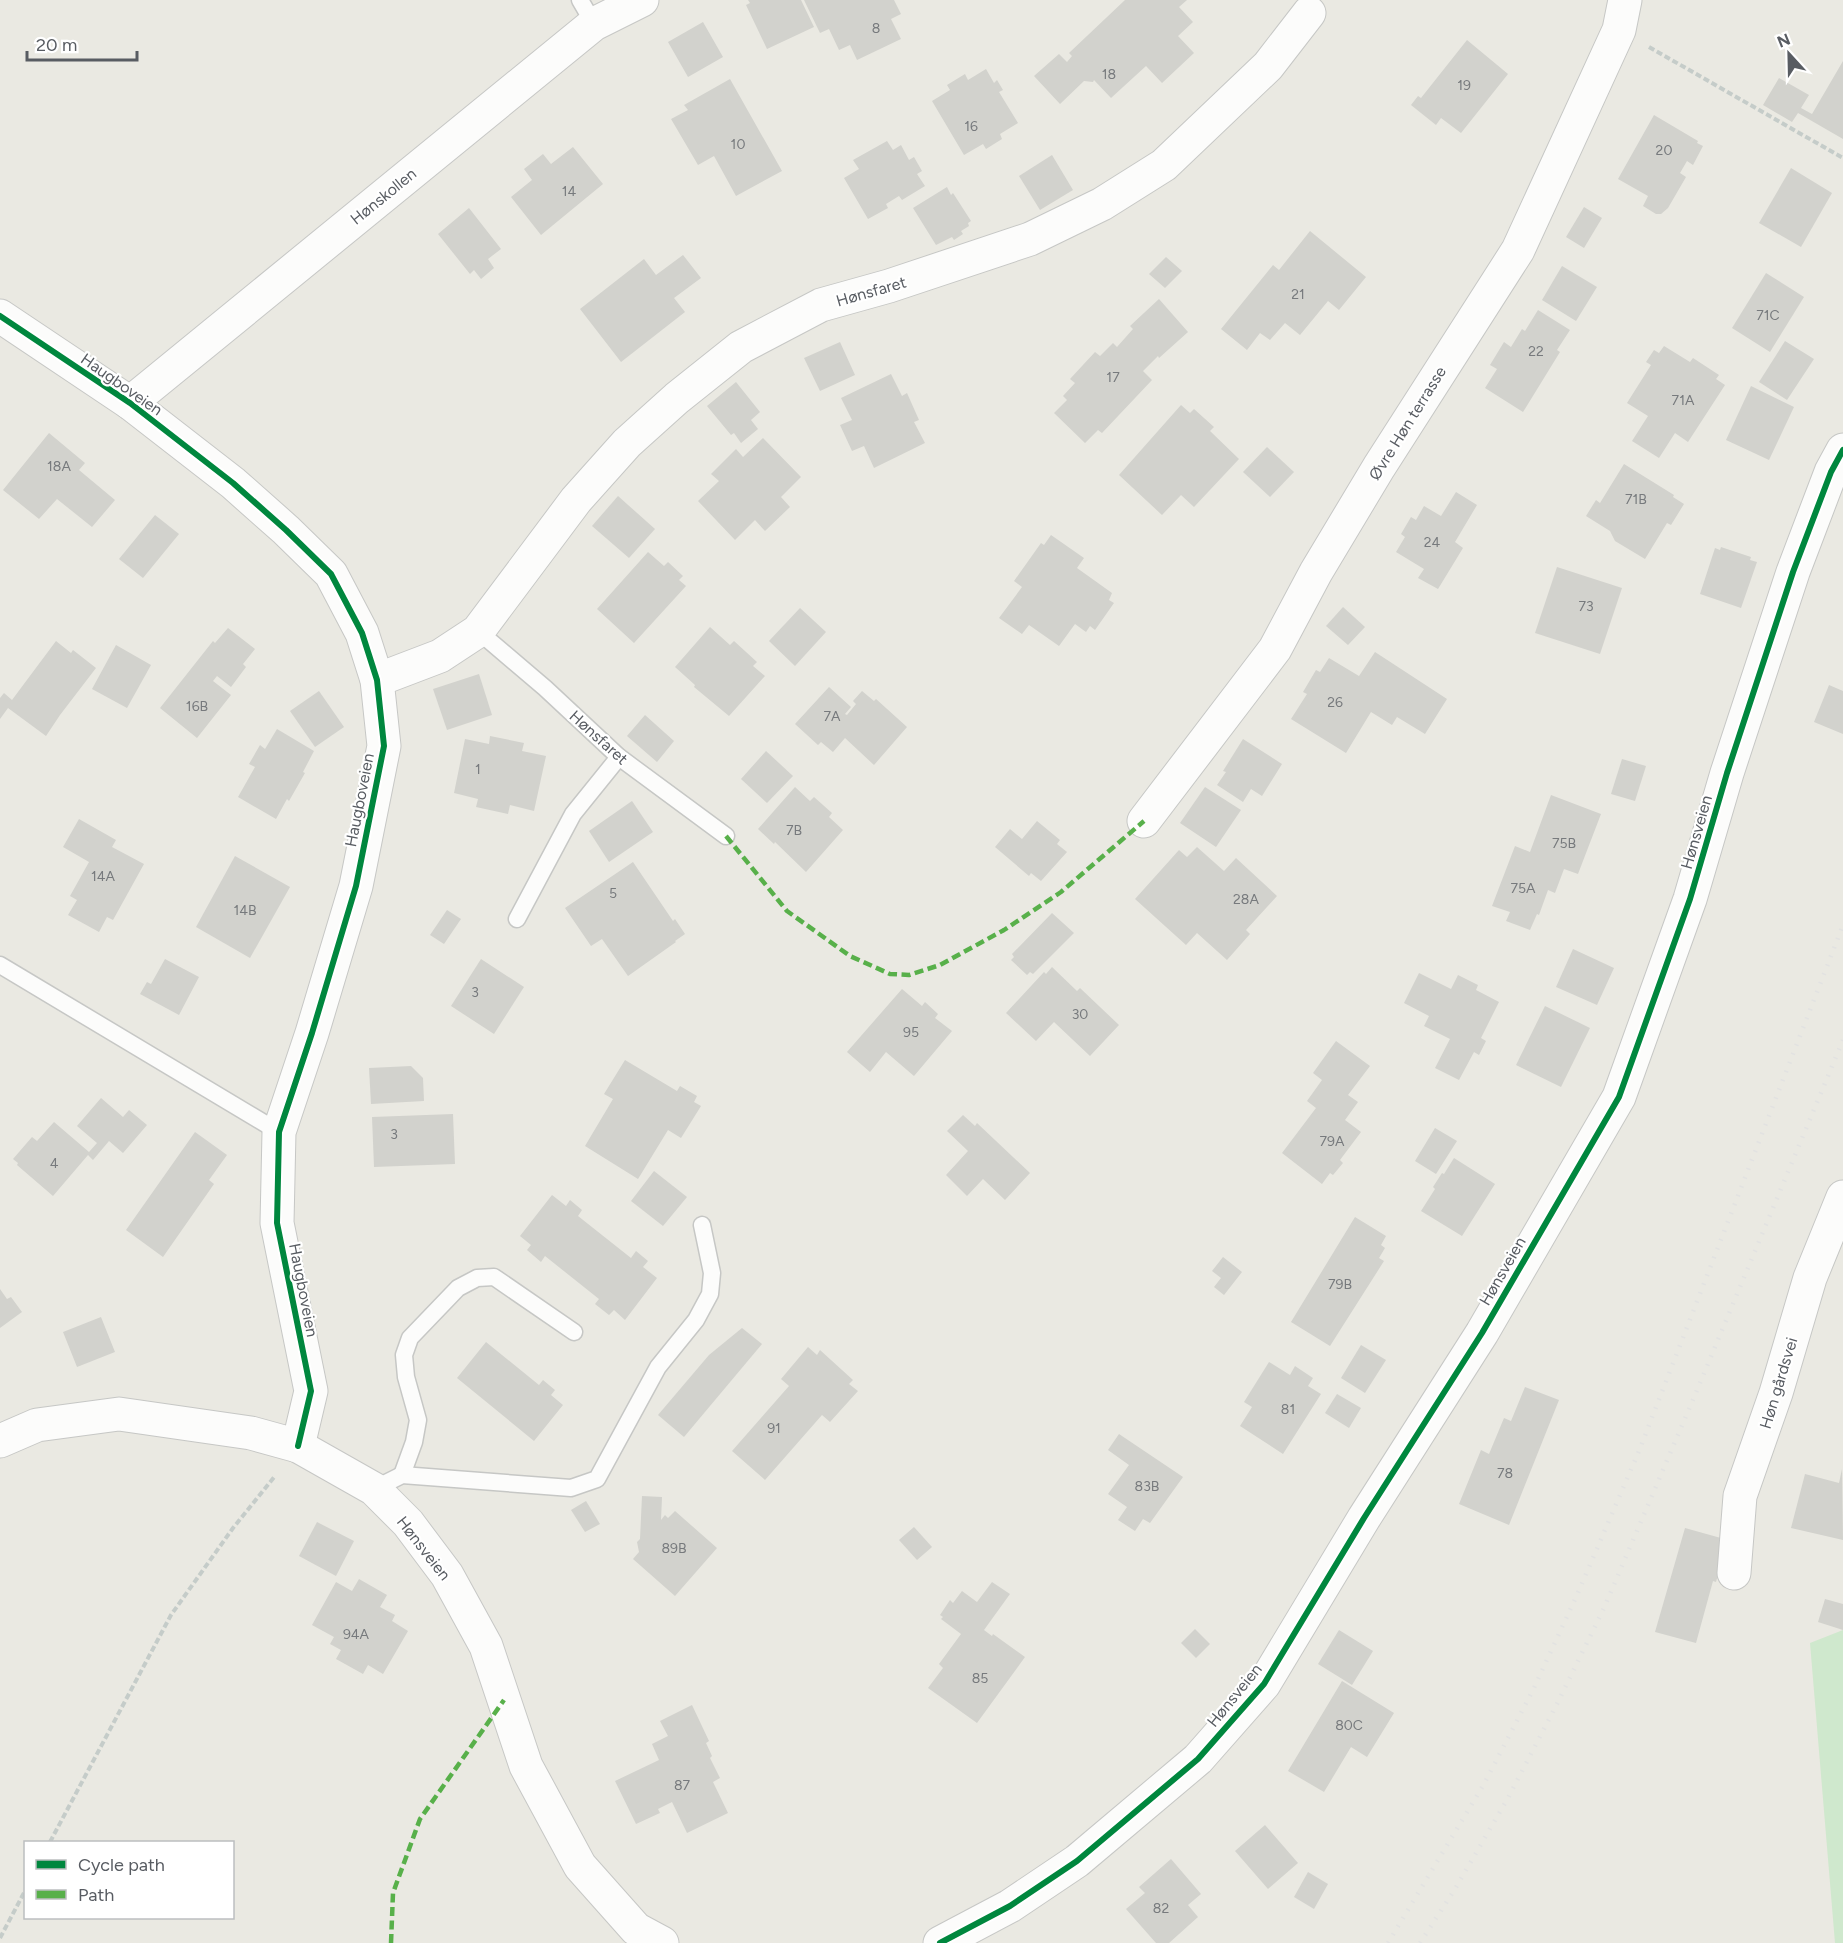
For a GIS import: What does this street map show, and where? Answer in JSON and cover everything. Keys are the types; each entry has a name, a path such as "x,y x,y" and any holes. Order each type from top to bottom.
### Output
{"street":[{"name":"Hønskollen","path":"130,403 587,12 642,0"},
{"name":"Hønsfaret","path":"377,680 440,656 478,631 576,500 627,443 677,398 741,347 821,305 889,286 1030,239 1102,204 1164,165 1268,66 1309,13"},
{"name":"Øvre Høn terrasse","path":"1144,821 1275,649 1316,572 1373,477 1518,250 1622,15"},
{"name":"Haugboveien","path":"0,316 130,403 233,483 286,530 331,574 362,633 377,680 384,746 356,886 312,1033 279,1132 277,1223 311,1391 298,1446"},
{"name":"Hønsveien","path":"940,1943 1010,1906 1077,1862 1198,1759 1264,1684 1364,1518 1482,1333 1619,1097 1690,899 1727,773 1793,572 1831,472 1843,450"},
{"name":"Høn gårdsvei","path":"1734,1573 1740,1496 1776,1393 1810,1278 1843,1197"},
{"name":"Hønsveien","path":"0,1441 37,1425 119,1414 251,1433 298,1446 388,1482 408,1523 447,1575 486,1646 526,1766 580,1866 636,1929 659,1942"}],"lane":[{"name":"Hønsfaret","path":"478,631 545,688 619,757 726,836"},
{"path":"517,919 573,814 619,757"},
{"path":"0,965 279,1132"},
{"path":"388,1482 571,1488 597,1479 658,1367 696,1320 710,1294 712,1273 702,1225"},
{"path":"388,1482 414,1442 418,1420 406,1377 404,1354 410,1338 458,1288 477,1278 494,1277 574,1332"}],"path":[{"path":"1622,15 1843,158"},
{"path":"51,1841 171,1616 233,1528 298,1446"},
{"path":"0,1938 24,1893"}],"green space":[{"path":"1843,1630 1843,1943 1835,1943 1810,1643"}],"building":[{"path":"748,0 801,0 814,27 767,49 746,5 750,3"},
{"path":"804,0 894,0 901,14 891,19 901,39 857,60 850,45 839,50 829,29 820,33"},
{"path":"1125,0 1187,0 1179,7 1193,22 1178,36 1194,53 1162,83 1146,66 1111,98 1094,80 1093,82 1084,81 1060,104 1034,76 1059,54 1067,62 1072,56 1069,53"},
{"path":"703,22 723,57 688,77 668,42"},
{"path":"1467,40 1508,74 1461,133 1441,118 1436,125 1411,105 1418,96 1421,98"},
{"path":"1843,61 1843,139 1798,113 1792,122 1763,105 1779,78 1809,95 1801,108 1812,114"},
{"path":"986,69 994,83 997,80 1003,90 999,92 1018,123 1000,134 1002,139 986,149 983,144 964,155 932,101 950,90 947,85 965,74 968,80"},
{"path":"730,79 782,171 736,196 714,156 698,165 671,119 688,110 684,105"},
{"path":"1654,115 1703,146 1693,165 1687,161 1680,173 1686,177 1668,208 1661,214 1656,214 1643,206 1648,196 1618,179"},
{"path":"887,141 893,150 901,145 909,160 914,157 922,171 917,174 925,186 902,200 899,196 886,204 888,208 868,219 844,178 859,169 853,160"},
{"path":"573,147 603,184 541,235 511,197 532,180 524,169 543,154 551,164"},
{"path":"1052,155 1073,190 1040,210 1019,176"},
{"path":"1791,168 1832,193 1801,247 1759,223"},
{"path":"947,187 971,221 968,223 969,226 961,231 963,234 954,240 952,237 936,245 913,208"},
{"path":"1584,207 1602,218 1584,248 1566,237"},
{"path":"469,208 501,249 488,259 494,268 481,279 474,270 470,274 438,234"},
{"path":"1310,231 1366,277 1339,310 1328,301 1300,335 1285,323 1270,340 1260,333 1247,350 1221,329 1273,265 1279,270"},
{"path":"683,255 701,278 674,298 685,312 621,362 580,309 644,259 656,275"},
{"path":"1166,257 1182,271 1165,288 1149,274"},
{"path":"1562,266 1597,287 1576,321 1542,300"},
{"path":"1766,273 1804,297 1770,352 1732,328"},
{"path":"1159,299 1188,332 1143,371 1152,380 1102,433 1098,430 1085,443 1054,413 1067,400 1063,396 1075,383 1070,379 1095,352 1100,356 1113,343 1117,347 1133,329 1130,326"},
{"path":"1538,310 1570,330 1557,350 1560,352 1523,412 1485,388 1497,369 1490,365 1504,342 1511,347 1522,329 1525,331"},
{"path":"1785,341 1814,359 1787,400 1759,382"},
{"path":"840,342 855,375 820,391 804,358"},
{"path":"1664,346 1690,362 1693,358 1719,375 1716,379 1725,385 1688,442 1675,433 1659,458 1632,441 1648,416 1627,403 1651,365 1646,362 1654,350 1659,353"},
{"path":"891,374 902,396 907,393 919,420 914,422 925,443 874,468 864,446 852,451 840,425 852,420 841,398"},
{"path":"736,382 760,412 751,420 758,429 741,443 734,433 731,435 707,406"},
{"path":"1751,386 1794,407 1769,460 1726,440"},
{"path":"1181,405 1190,413 1194,409 1214,427 1210,431 1239,459 1194,507 1181,495 1162,515 1119,475"},
{"path":"49,433 85,463 79,470 115,500 92,527 57,499 39,519 3,490"},
{"path":"763,438 801,477 781,497 790,507 765,531 755,520 735,540 698,501 719,481 711,474 736,449 743,457"},
{"path":"1267,447 1294,472 1270,497 1243,472"},
{"path":"1624,464 1674,495 1673,497 1684,504 1671,525 1667,523 1645,559 1615,541 1610,531 1586,516 1596,500 1600,503"},
{"path":"1456,492 1477,505 1455,542 1463,548 1438,589 1418,578 1424,569 1396,552 1405,537 1401,534 1411,517 1416,520 1424,506 1441,516"},
{"path":"618,496 655,529 629,558 592,526"},
{"path":"155,515 179,534 143,578 119,559"},
{"path":"1051,535 1084,558 1077,568 1112,593 1109,600 1114,603 1095,630 1090,626 1086,632 1075,624 1059,646 1029,625 1022,634 999,618 1022,587 1014,581 1041,543 1044,545"},
{"path":"1721,547 1751,557 1750,560 1757,562 1741,608 1700,594 1715,548 1720,550"},
{"path":"648,552 664,566 668,562 683,576 679,580 686,586 634,643 597,609"},
{"path":"1557,567 1622,588 1600,654 1535,633"},
{"path":"1343,607 1365,627 1348,645 1326,626"},
{"path":"800,608 826,632 795,666 769,641"},
{"path":"710,627 730,645 734,641 757,662 753,666 765,676 729,716 694,687 695,685 675,667"},
{"path":"228,628 255,649 243,664 246,667 231,687 217,676 213,681 231,695 197,738 160,708 213,641 215,643"},
{"path":"56,641 71,653 73,650 96,668 46,736 8,708 0,719 0,698 4,693 12,700"},
{"path":"116,645 151,665 127,708 92,689"},
{"path":"1375,652 1447,699 1425,734 1397,717 1392,725 1371,712 1346,753 1291,719 1307,694 1303,692 1316,670 1320,672 1329,658 1359,676"},
{"path":"479,674 492,715 447,730 433,689"},
{"path":"1829,685 1843,691 1843,734 1814,722"},
{"path":"829,687 851,707 845,714 847,715 856,704 853,701 862,691 874,701 876,699 907,727 874,765 845,738 833,752 821,742 818,745 795,724"},
{"path":"319,691 344,727 315,747 290,711"},
{"path":"645,715 674,741 657,762 627,736"},
{"path":"277,729 314,751 303,772 305,773 276,819 238,797 255,767 249,764 260,745 265,749"},
{"path":"490,736 524,743 522,751 546,756 534,811 510,805 508,814 476,807 478,799 454,793 465,739 489,744"},
{"path":"1243,739 1282,764 1262,796 1251,789 1243,802 1217,785"},
{"path":"766,751 793,776 767,803 741,779"},
{"path":"1622,759 1646,766 1635,801 1611,794"},
{"path":"795,787 810,801 814,797 832,813 829,817 843,830 806,872 758,829"},
{"path":"1205,787 1241,810 1216,847 1180,823"},
{"path":"1551,795 1601,814 1578,874 1564,869 1555,893 1548,890 1539,915 1537,914 1530,930 1506,921 1510,912 1492,906 1515,846 1530,852"},
{"path":"632,801 653,832 609,862 589,831"},
{"path":"79,819 116,840 112,847 144,864 113,920 107,917 99,932 68,915 77,900 70,896 89,862 63,847"},
{"path":"1037,821 1060,840 1057,844 1067,852 1041,881 1031,873 1029,876 995,847 1010,829 1022,839"},
{"path":"1197,847 1224,871 1236,858 1277,896 1246,930 1250,934 1227,960 1197,933 1186,945 1135,899 1179,850 1187,857"},
{"path":"235,856 290,887 250,958 196,927"},
{"path":"633,862 673,921 675,919 685,934 628,976 602,939 591,946 565,908"},
{"path":"447,910 461,919 444,944 430,935"},
{"path":"1052,913 1074,933 1033,974 1030,972 1027,975 1011,960 1014,957 1012,954"},
{"path":"1573,949 1614,968 1597,1005 1556,987"},
{"path":"165,959 199,977 179,1015 140,994 147,982 151,984"},
{"path":"481,959 524,987 494,1034 451,1006"},
{"path":"1052,967 1077,991 1080,988 1119,1025 1090,1056 1054,1022 1036,1041 1006,1013 1044,972 1046,974"},
{"path":"1419,973 1451,989 1458,975 1478,985 1476,990 1499,1002 1481,1038 1486,1041 1479,1055 1474,1052 1459,1080 1435,1068 1450,1039 1424,1026 1429,1016 1404,1003"},
{"path":"902,989 922,1006 925,1002 938,1014 935,1018 952,1031 914,1076 886,1052 870,1072 847,1052"},
{"path":"1545,1006 1590,1028 1561,1087 1516,1065"},
{"path":"1336,1041 1370,1066 1348,1095 1358,1102 1345,1120 1361,1132 1340,1160 1343,1163 1333,1175 1330,1173 1322,1184 1282,1153 1316,1108 1307,1101 1322,1080 1313,1073"},
{"path":"625,1060 677,1091 680,1086 697,1096 694,1102 701,1106 681,1138 668,1130 638,1179 585,1146 613,1099 604,1094"},
{"path":"411,1066 423,1078 424,1101 371,1104 369,1068"},
{"path":"101,1098 123,1117 129,1110 147,1125 123,1153 109,1141 93,1160 88,1155 53,1196 13,1159 32,1137 37,1141 54,1122 89,1152 97,1143 77,1126"},
{"path":"453,1114 455,1164 374,1167 372,1117"},
{"path":"963,1115 975,1126 977,1123 1030,1173 1005,1200 983,1179 967,1196 946,1175 968,1151 947,1131"},
{"path":"1435,1128 1457,1141 1436,1174 1415,1161"},
{"path":"195,1132 227,1155 209,1180 214,1184 163,1257 126,1230"},
{"path":"1454,1158 1495,1184 1462,1236 1421,1211 1435,1189 1433,1187"},
{"path":"654,1171 687,1197 663,1226 631,1201"},
{"path":"552,1195 566,1206 570,1200 582,1210 578,1216 631,1258 636,1251 648,1261 643,1267 657,1278 625,1320 614,1310 609,1315 595,1304 599,1299 545,1256 541,1262 527,1250 531,1245 520,1236"},
{"path":"1355,1217 1386,1236 1381,1245 1385,1248 1379,1258 1384,1261 1330,1346 1291,1322"},
{"path":"1223,1257 1242,1272 1224,1295 1214,1287 1221,1278 1212,1271"},
{"path":"0,1289 7,1299 11,1297 22,1312 0,1328"},
{"path":"101,1317 115,1352 77,1367 63,1332"},
{"path":"742,1328 762,1344 684,1437 658,1415 709,1355"},
{"path":"486,1342 539,1385 543,1380 555,1390 551,1395 563,1405 534,1441 457,1378"},
{"path":"1361,1345 1386,1360 1365,1393 1341,1378"},
{"path":"808,1347 817,1355 820,1350 853,1380 849,1384 858,1391 830,1422 822,1415 765,1480 732,1451 789,1386 781,1379"},
{"path":"1269,1362 1290,1375 1295,1366 1313,1378 1308,1386 1321,1394 1283,1454 1240,1426 1252,1407 1244,1402"},
{"path":"1525,1387 1559,1400 1509,1525 1459,1504 1481,1450 1489,1454 1504,1418 1511,1421"},
{"path":"1337,1394 1361,1408 1349,1428 1325,1413"},
{"path":"1119,1434 1183,1477 1150,1523 1143,1519 1135,1531 1118,1520 1127,1507 1108,1494 1129,1465 1108,1450"},
{"path":"1842,1469 1843,1540 1791,1528 1805,1474 1839,1483"},
{"path":"642,1496 662,1497 661,1520 665,1515 668,1518 675,1511 717,1548 675,1596 633,1559 639,1552 637,1542 640,1539"},
{"path":"586,1501 600,1524 585,1532 571,1510"},
{"path":"317,1522 354,1541 336,1576 299,1556"},
{"path":"914,1527 932,1547 917,1560 899,1540"},
{"path":"1685,1528 1728,1540 1716,1582 1713,1581 1696,1643 1655,1632"},
{"path":"359,1579 387,1595 380,1607 395,1615 392,1621 408,1631 383,1674 368,1665 363,1674 336,1659 341,1650 330,1644 334,1637 312,1625 336,1582 352,1591"},
{"path":"992,1582 1010,1594 984,1630 1025,1657 977,1723 928,1688 943,1668 939,1664 961,1634 941,1619 943,1617 940,1615 950,1600 953,1603 962,1591 977,1602"},
{"path":"1825,1599 1843,1604 1843,1630 1818,1622"},
{"path":"1195,1629 1210,1644 1196,1658 1181,1643"},
{"path":"1339,1630 1373,1651 1352,1685 1318,1664"},
{"path":"1342,1681 1394,1713 1367,1757 1351,1747 1324,1792 1288,1771"},
{"path":"692,1705 709,1741 706,1743 712,1756 710,1758 720,1778 713,1782 728,1813 687,1833 672,1802 658,1809 660,1813 636,1824 615,1781 659,1760 652,1744 668,1736 660,1721"},
{"path":"1265,1825 1298,1863 1268,1889 1235,1851"},
{"path":"1171,1859 1201,1894 1188,1905 1198,1917 1169,1943 1156,1943 1126,1909 1145,1893 1139,1887"},
{"path":"1308,1872 1328,1884 1314,1909 1294,1897"}],"railway":[{"path":"1388,1943 1484,1784 1533,1690 1577,1595 1639,1451 1843,925"},
{"path":"1420,1943 1455,1889 1508,1798 1604,1608 1843,1040"}],"marked path":[{"path":"726,836 787,911 850,956 890,974 909,975 940,965 1004,930 1061,892 1144,821"},
{"path":"391,1943 393,1893 420,1819 504,1700"}],"cycle path":[{"path":"0,316 130,403 233,483 286,530 331,574 362,633 377,680 384,746 356,886 312,1033 279,1132 277,1223 311,1391 298,1446"},
{"path":"940,1943 1010,1906 1077,1861 1198,1759 1264,1684 1364,1518 1482,1333 1619,1097 1690,899 1727,773 1793,572 1831,472 1843,450"}]}
